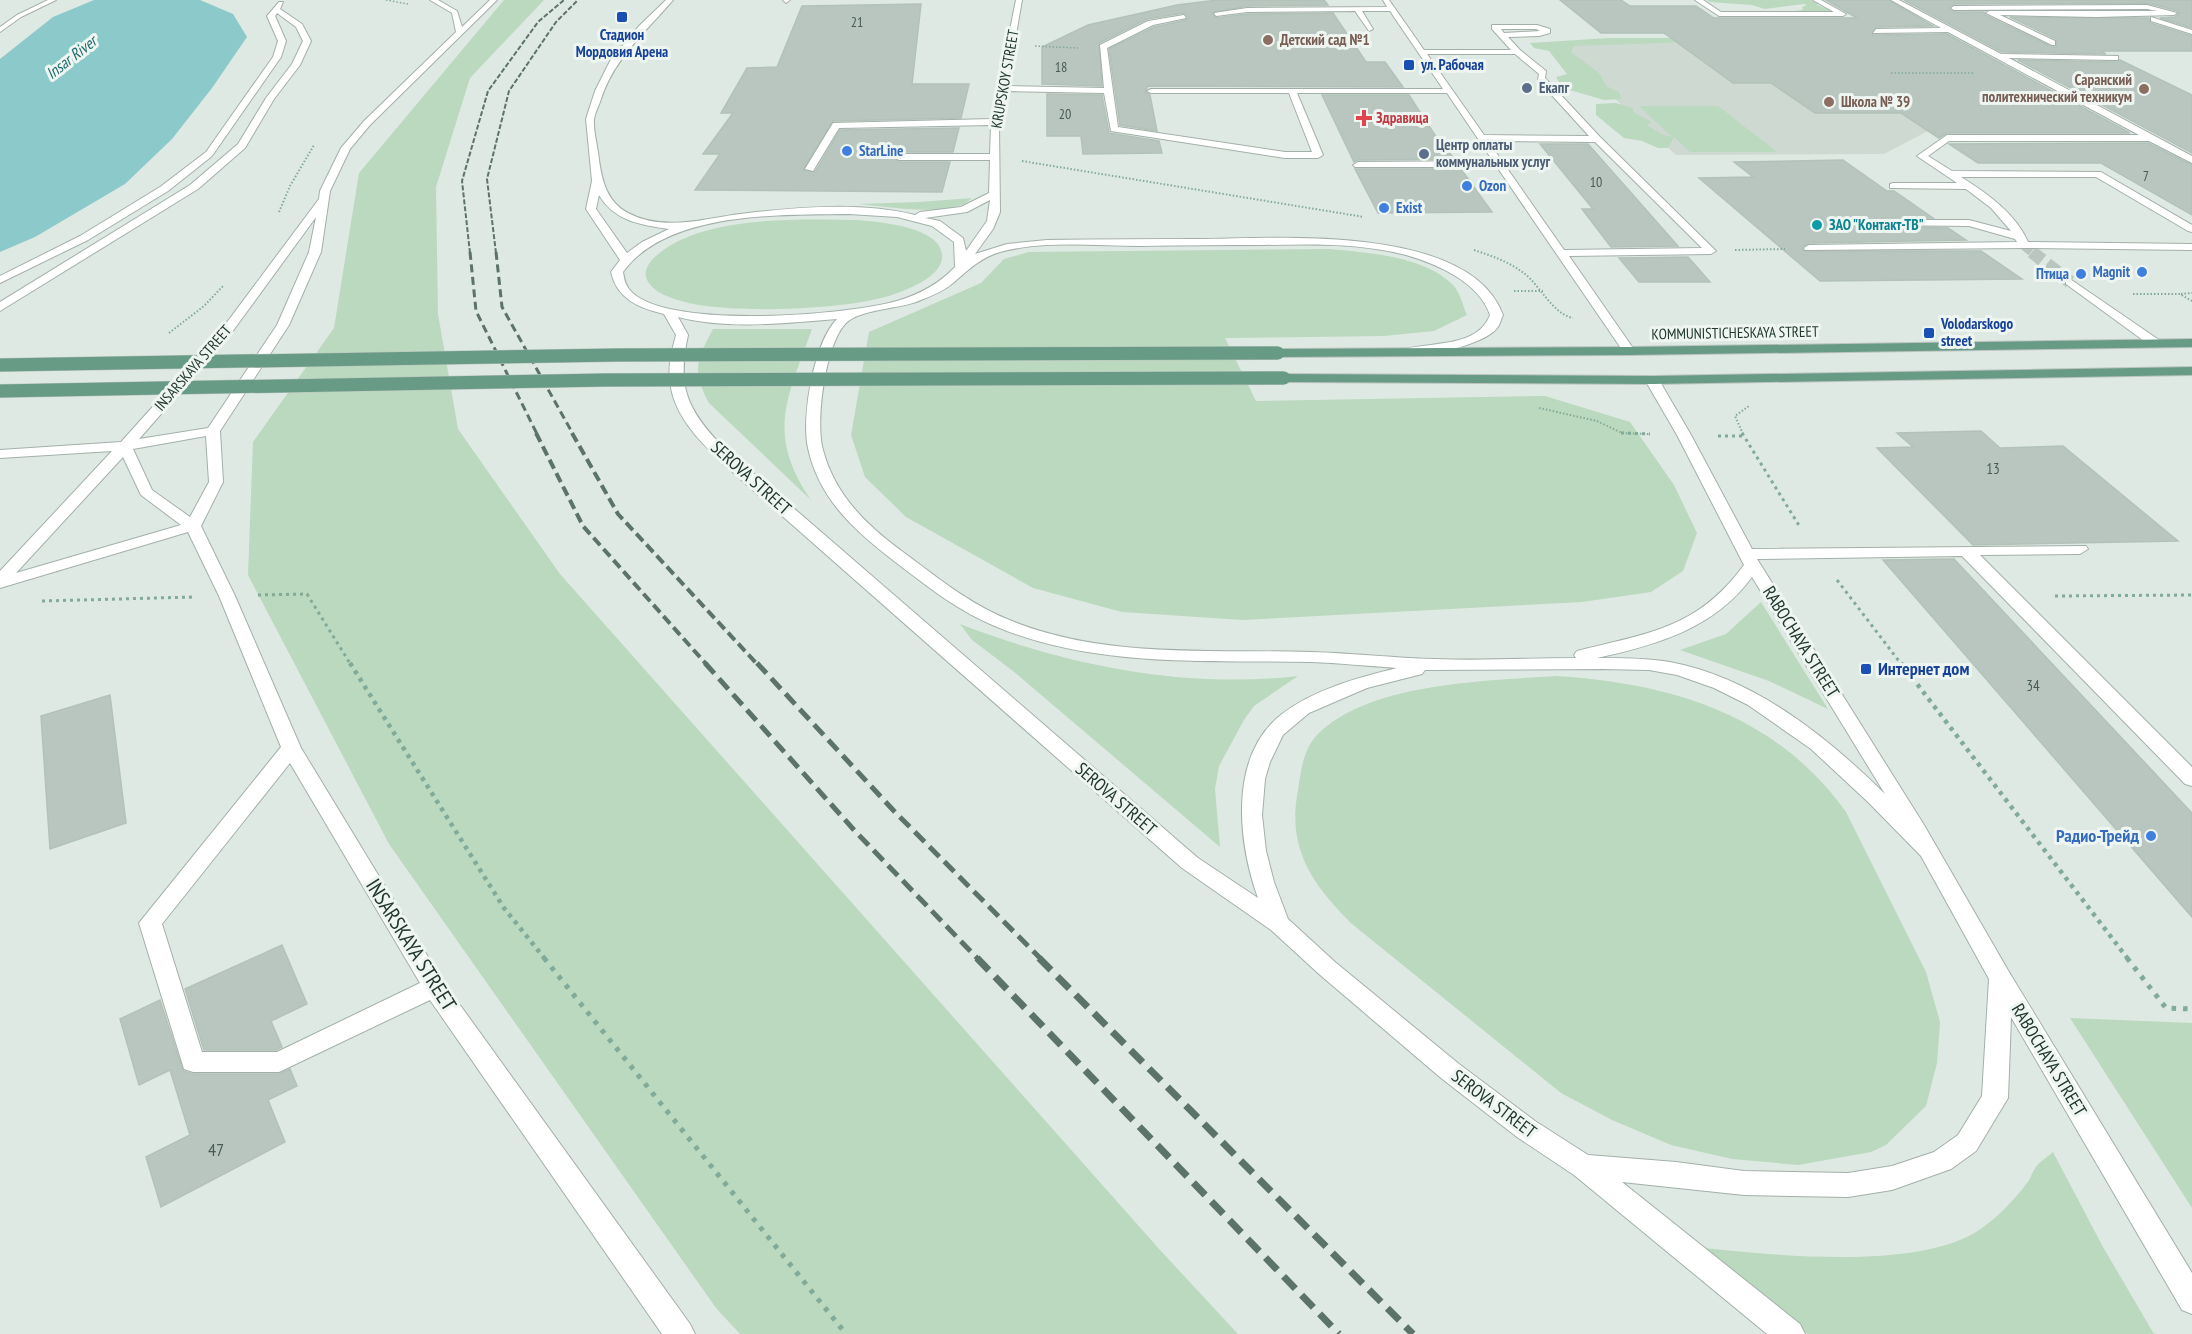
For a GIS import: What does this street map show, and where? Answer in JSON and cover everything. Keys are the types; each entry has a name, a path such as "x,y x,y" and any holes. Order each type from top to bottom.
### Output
{"main road":[{"name":"KOMMUNISTICHESKAYA STREET","path":"0,364 618,354 1629,351 2192,343"},
{"name":"RABOCHAYA STREET","path":"1629,351 1652,380"},
{"path":"0,391 605,380 1284,378 1652,380 2192,371"}],"street":[{"path":"0,20 53,0"},
{"path":"0,30 19,16 53,0"},
{"path":"0,280 84,238 164,189 209,154 277,57 282,41 271,16 283,0"},
{"path":"432,0 455,12 459,31"},
{"name":"INSARSKAYA STREET","path":"213,431 283,325 315,252 322,201 334,170 346,148 367,123 459,31 494,0"},
{"path":"625,259 612,238 599,225 591,208 597,182 590,119 599,91 613,63 642,28 670,0"},
{"name":"KRUPSKOY STREET","path":"962,264 984,236 993,218 996,202 994,194 995,122 1019,0"},
{"name":"RABOCHAYA STREET","path":"1386,0 1629,351"},
{"path":"1698,0 1719,14 1843,14 1816,0"},
{"path":"1894,0 2192,160"},
{"path":"1954,8 2146,7 2174,13 2143,15 1989,12 1972,8"},
{"path":"1909,8 1925,8"},
{"path":"2070,8 2082,14"},
{"path":"0,307 194,187 242,146 270,98 296,65 307,41 299,26 276,9"},
{"path":"1357,9 1369,29"},
{"path":"1216,14 1247,10 1393,9"},
{"path":"1989,12 2052,43"},
{"path":"2143,15 2192,32"},
{"path":"1184,18 1151,23 1103,47 1114,129 1285,155 1318,155 1292,91"},
{"path":"1503,35 1539,34 1547,31 1529,27 1495,27 1517,52 1543,73 1541,78 1597,139 1711,251"},
{"path":"1876,31 1950,30"},
{"path":"1421,52 1517,52"},
{"path":"1998,56 2115,58"},
{"path":"1002,88 1108,91"},
{"path":"1151,91 1448,91"},
{"path":"810,169 836,125 995,122"},
{"path":"1481,138 1597,139"},
{"path":"2022,241 2002,213 1922,156 1947,138 2150,138"},
{"path":"898,157 994,156"},
{"path":"1358,165 1499,164"},
{"path":"1950,174 2098,174 2192,229"},
{"path":"597,182 613,208 622,213 645,221 683,227"},
{"path":"1893,186 1967,186"},
{"path":"904,215 963,210 994,194"},
{"name":"INSARSKAYA STREET","path":"322,201 223,336 125,446 146,492 193,526 226,596 291,748 434,987 680,1334"},
{"path":"962,264 964,249 961,239 950,230 929,220 904,215 845,210 782,212 683,227 639,248 625,259 618,272 620,285 628,295 639,302 697,317 742,320 848,315 899,303 927,294 947,283 962,264 985,253 1011,247 1047,243 1313,241 1353,243 1388,248 1449,267 1470,279 1484,292 1494,306 1496,317 1491,328 1477,338 1409,352"},
{"path":"1884,223 1969,223 2022,241"},
{"path":"1809,248 2022,241 2192,247"},
{"path":"1561,253 1711,251"},
{"path":"2070,282 2155,343"},
{"name":"SEROVA STREET","path":"668,311 682,334 674,370 680,402 694,425 752,482 1190,864 1279,924 1327,968 1450,1071 1526,1130 1583,1167 1790,1334"},
{"path":"848,315 835,327 827,340 812,433 821,472 829,490 843,508 881,544 967,606 1015,627 1089,646 1189,657 1328,657 1447,665 1624,663 1679,670 1726,687 1780,716 1829,752 1930,852"},
{"name":"RABOCHAYA STREET","path":"1652,380 1684,435 1749,559 1930,852 2001,979 2192,1300"},
{"path":"0,454 125,446 213,431 216,482 193,526 0,582"},
{"path":"0,582 125,446"},
{"path":"1524,663 1580,656 1663,637 1713,610 1739,586 1749,559 1816,553 2080,549"},
{"path":"1966,550 2192,779"},
{"path":"1279,924 1259,868 1253,807 1257,770 1276,730 1288,718 1307,706 1348,688 1388,675 1447,665"},
{"path":"291,748 150,922 193,1062 279,1062 434,987"},
{"path":"1583,1167 1676,1174 1744,1183 1848,1185 1892,1178 1942,1161 1967,1143 1995,1098 2001,979"}],"path":[{"path":"1010,45 1103,50"},
{"path":"1890,73 1974,73"},
{"path":"994,156 1373,219"},
{"path":"1711,251 1809,248"},
{"path":"1472,249 1505,259 1535,280"},
{"path":"2135,294 2192,293"},
{"path":"2180,294 2192,301"},
{"path":"1816,553 2166,1008 2192,1009"},
{"path":"36,601 307,594 504,908 846,1334"},
{"path":"2012,597 2192,595"}],"shaded area":[{"name":"Школа № 39","path":"1930,42 2096,133 1928,131 1884,154 1676,155 1554,43"}],"green space":[{"path":"504,0 544,0 470,78 436,187 438,314 458,429 560,574 1160,1250 1238,1334 740,1334 716,1308 389,844 248,575 253,442 334,328 359,173"},
{"path":"1707,0 1810,0 1819,2 1817,5 1841,14 1786,12 1803,10 1802,7 1807,5 1804,4 1765,9 1752,5"},
{"path":"1609,38 1701,38 1694,42 1574,46 1571,52 1600,74 1606,86 1619,92 1621,99 1604,100 1563,88 1556,77 1567,74 1549,51 1534,48 1530,43"},
{"path":"1616,103 1633,108 1633,112 1652,122 1647,125 1661,134 1672,137 1639,106 1718,106 1777,152 1690,152 1674,137 1668,148 1658,148 1642,141 1624,138 1596,115 1596,104"},
{"path":"972,198 963,204 935,210 858,204 919,202"},
{"path":"781,220 858,220 909,228 933,239 940,248 942,258 939,267 932,275 918,284 882,298 842,305 782,309 714,307 684,302 660,293 646,277 647,267 651,261 675,243 725,226"},
{"path":"1330,249 1395,258 1427,268 1441,275 1453,285 1467,315 1434,331 1384,336 1225,338 1256,401 1545,396 1630,422 1674,485 1697,533 1683,571 1651,592 1582,602 1243,620 1122,612 1033,588 906,517 865,477 851,435 869,332 981,283 1004,259 1029,252"},
{"path":"713,329 812,329 795,375 785,415 788,455 811,500 709,403 700,382 698,366"},
{"path":"1761,602 1828,709 1769,681 1680,650 1726,634"},
{"path":"960,624 1042,651 1126,670 1212,679 1298,676 1254,706 1219,766 1215,789 1220,847 1013,671 972,640"},
{"path":"1556,676 1640,686 1679,696 1718,710 1754,728 1787,750 1818,778 1846,812 1926,972 1940,1022 1937,1063 1926,1106 1886,1145 1871,1152 1798,1165 1732,1159 1671,1145 1612,1120 1561,1093 1352,924 1316,882 1301,851 1295,816 1303,762 1309,746 1319,733 1342,716 1369,703 1399,694 1465,683"},
{"path":"2070,1018 2192,1023 2192,1208"},
{"path":"2053,1152 2103,1247 2154,1334 1808,1334 1696,1247 1763,1254 1844,1257 1922,1251 1955,1242 1982,1228 2001,1213 2028,1181 2038,1165"}],"water":[{"name":"Insar River","path":"94,0 200,0 233,14 247,37 212,88 172,139 125,184 35,237 0,252 0,59 53,17"}],"building":[{"path":"1217,0 1324,0 1328,5 1247,6 1212,13 1216,18 1247,14 1333,13 1366,62 1385,62 1403,87 1148,86 1145,92 1150,95 1157,131 1120,125 1109,49 1154,27 1186,20 1188,17 1184,13 1147,19 1099,43 1102,86 1042,84 1042,47 1088,25 1177,5"},
{"path":"1560,0 1621,0 1630,6 1696,6 1714,18 1857,18 1826,0 1889,0 1933,26 1876,27 1872,35 1947,34 2130,133 1947,133 1939,138 1901,113 1815,113 1771,83 1733,83 1664,33 1601,33"},
{"path":"1904,0 2192,0 2192,28 2160,18 2175,17 2178,11 2147,3 1954,4 1949,7 1954,12 1984,12 1985,15 2052,47 2057,47 2056,39 2010,17 2149,18 2150,23 2192,36 2192,51 2100,51 2106,54 2002,52"},
{"path":"921,4 912,84 969,84 961,118 833,121 803,170 815,172 840,130 959,128 953,152 899,152 892,156 899,162 950,162 942,192 695,190 720,154 703,154 733,113 721,113 747,68 777,67 802,6"},
{"path":"2018,60 2118,62 2120,60 2192,95 2192,153"},
{"path":"1047,94 1102,95 1109,133 1159,141 1162,153 1083,154 1081,136 1047,136"},
{"path":"1322,95 1409,95 1442,146 1445,146 1454,159 1358,160 1354,162"},
{"path":"2148,143 2192,165 2192,215 2101,163 1978,163 1949,144"},
{"path":"1540,144 1588,144 1678,246 1611,247 1582,209 1593,209"},
{"path":"1843,160 1887,191 1894,191 1933,218 1884,218 1877,222 1878,226 1948,228 1966,240 1809,243 1802,247 1803,251 1981,251 2022,279 1820,281 1699,178 1753,177 1734,162"},
{"path":"1355,169 1461,169 1492,212 1378,213"},
{"path":"1688,257 1710,282 1639,282 1619,258"},
{"path":"1981,431 2000,448 2063,446 2178,541 1973,545 1877,448 1913,447 1897,433"},
{"path":"1954,559 2192,813 2192,917 1883,560"},
{"path":"110,695 126,823 50,849 41,716"},
{"path":"282,945 307,1004 271,1021 282,1047 276,1050 204,1050 185,989"},
{"path":"160,1000 183,1071 193,1074 279,1074 290,1069 297,1086 268,1100 285,1142 161,1207 146,1157 190,1135 170,1070 139,1085 120,1019"}],"tunnel":[{"path":"1933,8 1954,8"},
{"path":"2024,245 2034,253"},
{"path":"2032,252 2070,282"}],"railway":[{"path":"470,253 462,181 488,91 538,22 564,0"},
{"path":"496,253 487,179 509,91 556,22 578,0"},
{"path":"470,252 476,311 537,434"},
{"path":"496,252 502,307 573,434"},
{"path":"536,433 583,526 707,665"},
{"path":"572,433 618,514 758,665"},
{"path":"705,663 854,830 978,959"},
{"path":"757,663 894,811 1041,959"},
{"path":"977,958 1339,1334"},
{"path":"1039,958 1413,1334"}],"place":[{"name":"Стадион Мордовия Арена","path":"622,17"},
{"name":"Детский сад №1","path":"1268,40"},
{"name":"ул. Рабочая","path":"1409,65"},
{"name":"Екапг","path":"1527,88"},
{"name":"Саранский политехнический техникум","path":"2144,89"},
{"name":"Школа № 39","path":"1829,102"},
{"name":"Здравица","path":"1364,118"},
{"name":"StarLine","path":"847,151"},
{"name":"Центр оплаты коммунальных услуг","path":"1424,154"},
{"name":"Ozon","path":"1467,186"},
{"name":"Exist","path":"1384,208"},
{"name":"ЗАО \"Контакт-ТВ\"","path":"1817,225"},
{"name":"Magnit","path":"2142,272"},
{"name":"Птица","path":"2081,274"},
{"name":"Volodarskogo street","path":"1929,333"},
{"name":"Интернет дом","path":"1866,669"},
{"name":"Радио-Трейд","path":"2151,836"}]}
